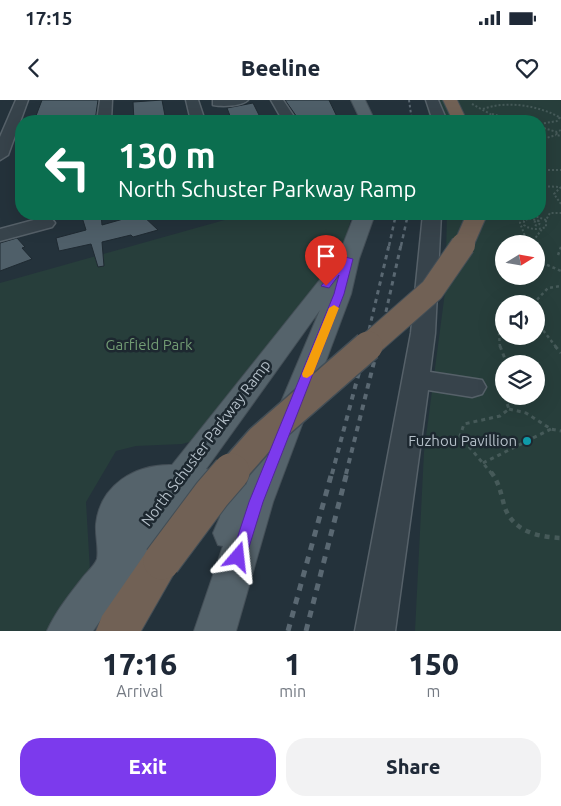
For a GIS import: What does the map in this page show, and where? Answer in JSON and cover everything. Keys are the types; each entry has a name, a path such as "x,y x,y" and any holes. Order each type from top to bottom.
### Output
{"highway":[{"path":"450,100 457,115"},
{"path":"117,631 162,560 212,494 260,440 432,290 460,252 474,220"}],"main road":[{"path":"358,100 365,115"},
{"path":"215,631 256,502 339,294 348,259 363,220"},
{"name":"North Schuster Parkway Ramp","path":"178,480 314,299 348,259"},
{"path":"68,631 116,563 113,522 123,499 134,488 148,481 163,478 223,486 236,497 239,508 197,631"}],"street":[{"path":"16,115 22,100"},
{"path":"105,115 106,100"},
{"path":"192,100 196,115"},
{"path":"218,102 242,100"},
{"path":"278,100 287,115"},
{"path":"432,100 438,115"},
{"path":"0,155 15,118"},
{"path":"375,631 424,333 432,220"},
{"path":"0,235 45,222"},
{"path":"416,379 472,387"}],"path":[{"path":"469,100 476,107 498,115"},
{"path":"483,109 492,104 522,104 542,108 561,117 558,121 546,124"},
{"path":"546,129 561,136"},
{"path":"546,137 561,130"},
{"path":"546,170 561,170"},
{"path":"546,186 561,187"},
{"path":"561,187 554,194 561,204"},
{"path":"537,235 546,227 546,220 550,213 561,213"},
{"path":"521,220 524,235"},
{"path":"526,220 524,225 542,229"},
{"path":"558,255 561,247"},
{"path":"545,264 561,272"},
{"path":"541,295 548,288 561,286"},
{"path":"545,332 561,353"},
{"path":"554,344 561,342"},
{"path":"508,405 509,409"},
{"path":"509,409 526,413 551,429 561,431"},
{"path":"509,409 500,416 464,424 460,436 467,449 484,463 499,485 507,512 517,527 547,538 561,538"},
{"path":"484,463 551,429"}],"green space":[{"path":"425,100 561,100 561,631 415,631 424,452 445,292 447,220 546,220 546,115 429,115"},
{"name":"Garfield Park","path":"225,220 350,220 341,258 200,439 182,444 136,446 116,451 86,502 90,571 55,631 0,631 0,283"}],"building":[{"path":"42,100 98,100 96,115 36,115"},
{"path":"162,100 165,115 134,115 133,102"},
{"path":"285,100 329,100 336,115 296,115"},
{"path":"253,103 259,115 230,115 227,108"},
{"path":"83,220 102,220 102,225 120,220 147,220 158,230 133,237 131,235 102,242 104,266 98,267 91,244 59,251 56,238 86,230"},
{"path":"17,238 25,247 22,248 32,259 0,271 0,243"}],"railway":[{"path":"409,100 411,115"},
{"path":"389,246 395,220"},
{"path":"401,246 407,220"},
{"path":"365,347 389,245"},
{"path":"378,347 401,245"},
{"path":"332,474 366,346"},
{"path":"346,474 378,346"},
{"path":"288,631 332,472"},
{"path":"306,631 347,472"}],"slow traffic":[{"path":"307,374 334,308"}],"place":[{"name":"Fuzhou Pavillion","path":"527,441"}],"route":[{"path":"238,557 256,502 339,294 348,259 326,286"}]}
